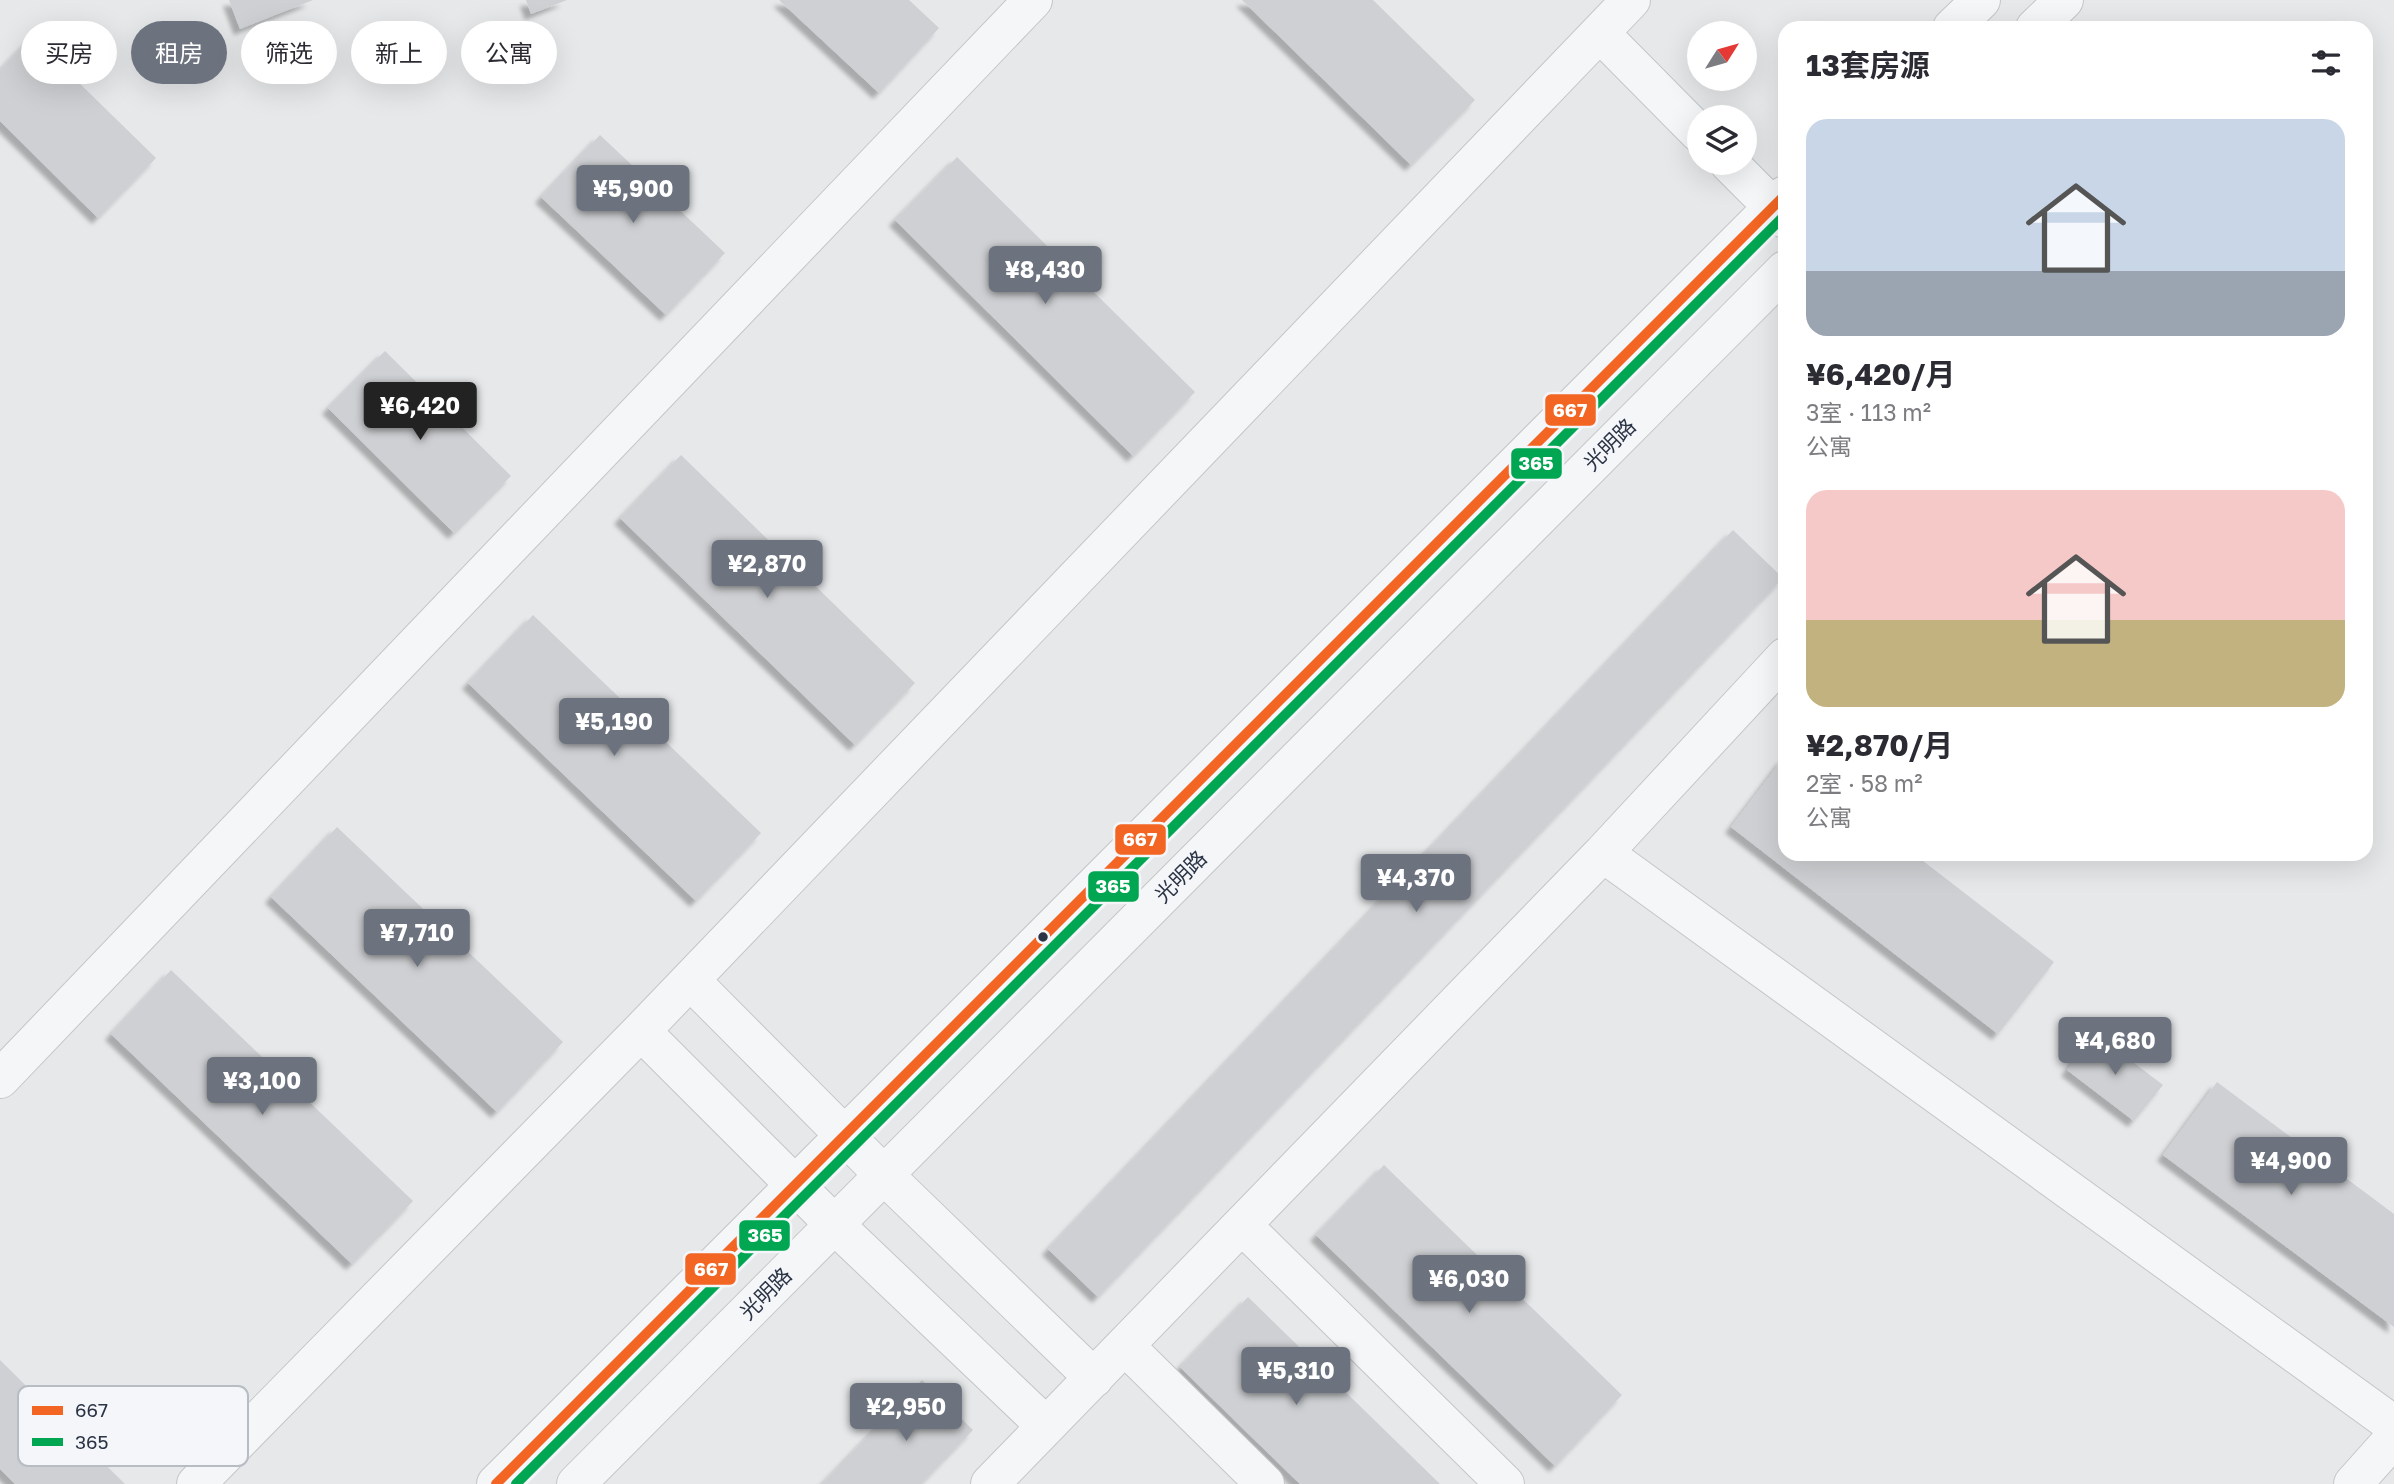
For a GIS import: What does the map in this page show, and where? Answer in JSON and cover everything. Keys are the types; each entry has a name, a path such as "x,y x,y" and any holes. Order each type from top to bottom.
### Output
{"street":[{"path":"0,1079 1033,0"},
{"path":"248,1431 641,1031 1631,0"},
{"path":"1959,21 1981,0"},
{"path":"2042,21 2064,0"},
{"path":"1600,33 1687,121"},
{"path":"1743,175 1778,204"},
{"path":"496,1484 794,1184 1778,210"},
{"name":"光明路","path":"576,1484 1778,277"},
{"path":"990,1484 1603,853 1778,665"},
{"path":"1603,853 2394,1425"},
{"path":"690,980 884,1175 1094,1378"},
{"path":"641,1031 835,1225 1046,1426"},
{"path":"1242,1225 1505,1484"},
{"path":"1125,1346 1265,1484"},
{"path":"2353,1484 2394,1438"},
{"path":"196,1484 214,1466"}],"building":[{"path":"229,0 313,0 260,21 241,21 240,29"},
{"path":"526,0 567,0 531,14"},
{"path":"779,0 909,0 939,28 879,93"},
{"path":"1242,0 1373,0 1475,100 1411,165"},
{"path":"21,48 21,84 80,84 156,158 98,218 0,121 0,70"},
{"path":"600,135 725,253 666,315 541,197"},
{"path":"957,157 1195,392 1133,456 895,220"},
{"path":"385,351 511,476 454,533 328,408"},
{"path":"681,455 915,683 855,745 620,518"},
{"path":"1733,530 1778,573 1778,583 1098,1297 1048,1249"},
{"path":"533,615 761,833 696,901 468,683"},
{"path":"1778,765 1778,861 1923,861 2054,962 1998,1034 1731,827"},
{"path":"337,827 563,1042 497,1112 271,897"},
{"path":"171,970 413,1201 352,1264 111,1034"},
{"path":"2095,1033 2163,1085 2134,1121 2067,1070"},
{"path":"2217,1082 2394,1214 2394,1327 2163,1155"},
{"path":"1384,1165 1622,1395 1555,1466 1316,1235"},
{"path":"1248,1297 1440,1484 1300,1484 1180,1367"},
{"path":"0,1360 26,1386 18,1386 18,1466 107,1466 125,1484 15,1484 0,1469"},
{"path":"922,1380 973,1430 921,1484 822,1484"}],"transit line":[{"name":"667","path":"496,1484 1778,202"},
{"name":"365","path":"516,1484 1778,222"}]}
